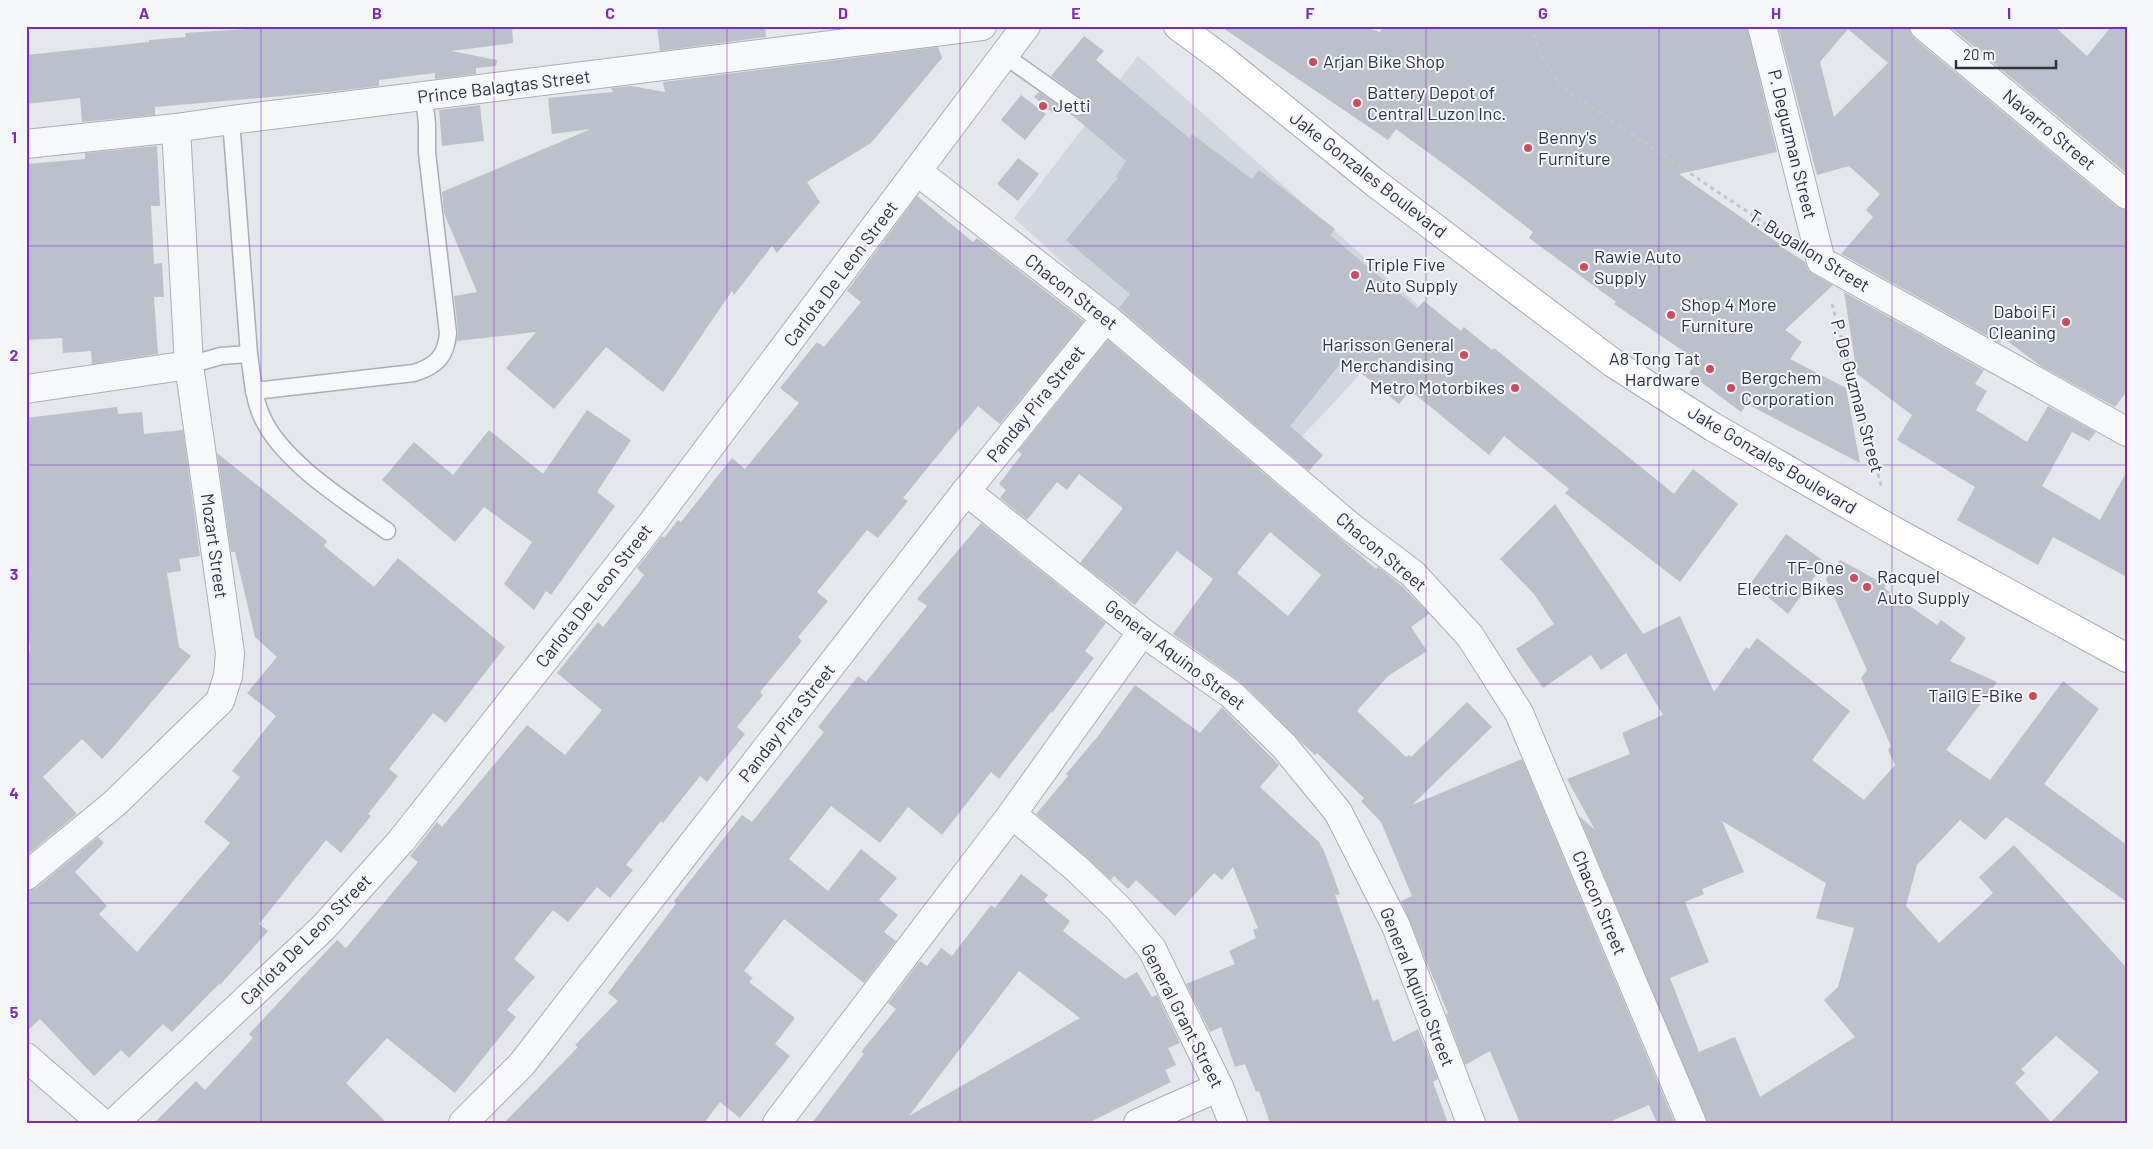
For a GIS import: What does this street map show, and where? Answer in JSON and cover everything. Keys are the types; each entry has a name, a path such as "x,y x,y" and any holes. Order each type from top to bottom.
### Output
{"main road":[{"name":"Jake Gonzales Boulevard","path":"1178,26 1374,182 1613,363 1713,427 1894,532 2127,658"}],"street":[{"name":"Prince Balagtas Street","path":"26,144 176,128 982,26"},
{"name":"Carlota De Leon Street","path":"114,1123 323,928 401,841 653,522 1026,26"},
{"name":"P. Deguzman Street","path":"1762,26 1821,261"},
{"name":"Navarro Street","path":"1924,26 2127,195"},
{"name":"Mozart Street","path":"26,876 114,804 213,708 220,700 228,676 230,653 189,365 176,128"},
{"name":"Chacon Street","path":"918,172 1106,318 1352,528 1413,574 1470,636 1519,713 1692,1123"},
{"name":"T. Bugallon Street","path":"1821,261 2127,432"},
{"name":"Panday Pira Street","path":"463,1123 522,1064 966,491 1106,318"},
{"path":"26,389 189,365"},
{"name":"General Aquino Street","path":"966,491 1142,632 1231,694 1284,746 1338,812 1396,926 1471,1123"},
{"path":"777,1123 1012,814 1142,632"},
{"name":"General Grant Street","path":"1012,814 1076,868 1152,949 1219,1086 1233,1123"},
{"path":"26,1057 102,1123"},
{"path":"1138,1123 1219,1086"}],"lane":[{"path":"1004,55 1077,107"},
{"path":"254,391 414,373 436,364 444,355 448,333 427,153 427,124 424,97"},
{"path":"231,120 248,354 254,391 265,423 277,443 298,464 387,532"},
{"path":"189,365 221,356 248,354"}],"path":[{"name":"T. Bugallon Street","path":"1532,26 1538,49 1560,86 1821,261"},
{"name":"P. De Guzman Street","path":"1821,261 1894,532"}],"shaded area":[{"path":"1138,56 1418,305 1352,383 1280,460 1014,218"}],"building":[{"path":"298,26 512,26 513,43 451,51 497,60 496,66 476,68 476,74 435,79 435,73 379,80 379,86 155,107 155,115 82,122 80,98 26,104 26,55 186,37 185,33"},
{"path":"657,26 765,26 766,37 660,51"},
{"path":"1220,26 1361,26 1380,32 1384,26 1747,26 1777,152 1679,174 1805,262 1808,270 1813,274 1833,285 1785,330 1802,342 1790,359 1846,388 1860,463 1747,404 1741,412 1689,373 1698,361 1614,304 1616,302 1529,238 1533,232 1463,178 1396,129 1388,140"},
{"path":"1778,26 1909,26 1914,38 2117,207 2127,210 2127,391 2115,407 2042,367 2003,338 2000,343 1841,254 1873,217 1866,210 1880,194 1849,166 1817,175","holes":["1848,29 1888,63 1834,117 1820,62"]},
{"path":"1949,26 2054,26 2087,56 2112,26 2127,26 2127,174"},
{"path":"1084,36 1104,51 1096,60 1189,138 1192,134 1252,179 1259,170 1335,229 1330,235 1417,308 1424,301 1461,331 1464,327 1492,350 1494,348 1674,494 1693,469 1738,504 1680,582 1565,493 1569,489 1504,436 1489,455 1410,390 1399,404 1344,359 1290,426 1323,455 1309,471 1119,308 1130,294 1066,240 1118,178 1116,176 1126,161 1072,115 1077,117 1085,113 1087,108 1086,102 1051,76"},
{"path":"938,47 942,58 871,143 807,182 820,202 777,253 772,246 734,295 732,291 663,392 606,347 554,409 506,368 536,332 457,341 458,332 454,296 477,292 444,213 442,192 591,129 552,134 548,98 613,92 611,88 631,86 665,92 663,82"},
{"path":"1039,92 1059,106 1053,113 1034,97"},
{"path":"1021,95 1046,114 1025,140 1001,120"},
{"path":"480,105 484,141 442,146 439,110"},
{"path":"157,146 160,206 151,206 154,264 162,263 164,297 154,297 158,354 92,364 91,351 63,353 62,338 26,340 26,164 85,159 85,153"},
{"path":"1018,158 1039,174 1018,201 997,184"},
{"path":"917,196 973,242 977,238 1084,321 1000,424 978,406 903,498 908,501 878,538 867,530 817,592 828,601 798,637 802,641 760,692 763,695 737,727 745,734 707,782 700,776 663,823 661,821 626,865 633,870 610,898 597,887 568,922 553,910 514,959 535,977 507,1010 516,1017 455,1093 387,1038 346,1083 387,1123 154,1123 196,1081 205,1090 253,1038 249,1034 337,940 346,948 418,862 410,856 437,822 442,827 527,725 565,755 602,710 557,673 598,622 603,627 638,583 644,575 637,568 662,536 664,538 678,520 681,522 732,458 745,469 799,403 780,388 817,342 824,347 861,302 847,291"},
{"path":"1844,292 1984,370 1975,384 1987,391 1976,410 2027,442 2048,406 2096,432 2089,441 2072,432 2042,486 2100,520 2127,471 2127,577 2053,537 2038,565 1957,520 1975,487 1897,440 1912,415 1857,374"},
{"path":"1108,340 1376,569 1378,567 1402,586 1429,614 1411,627 1427,651 1388,676 1357,711 1406,757 1409,755 1411,757 1467,702 1492,727 1412,805 1522,759 1675,1123 1657,1123 1649,1105 1607,1123 1520,1123 1490,1051 1465,1065 1446,1014 1448,1013 1401,901 1412,896 1381,822 1361,801 1364,798 1317,753 1315,755 1302,743 1242,683 1173,634 1213,579 1177,551 1135,605 1080,563 1123,508 1079,474 1067,490 1057,482 1027,520 1000,498 1006,490 999,484 1022,454 1018,451","holes":["1270,532 1321,575 1288,616 1237,573"]},
{"path":"117,407 118,414 142,412 144,434 183,430 200,556 179,559 181,571 167,573 179,647 191,656 102,759 82,739 43,777 77,814 26,856 26,655 30,652 26,593 26,418"},
{"path":"587,410 631,440 597,492 615,506 551,595 546,591 534,610 504,584 532,542 484,507 455,542 382,480 414,442 453,475 489,430 543,474"},
{"path":"217,453 327,541 324,546 374,587 398,558 505,647 446,723 433,713 389,769 398,776 368,814 371,816 341,853 326,840 259,924 268,931 220,985 172,1032 163,1024 129,1058 121,1050 94,1076 40,1019 26,1032 26,891 36,888 98,837 104,843 75,872 107,906 99,914 137,952 230,843 204,822 240,777 232,771 276,716 247,693 277,657 255,637 235,552 231,552"},
{"path":"1555,504 1643,634 1680,616 1714,692 1746,647 1749,649 1757,638 1850,711 1812,760 1864,800 1895,765 1888,750 1891,746 1861,678 1867,670 1826,579 1840,560 1886,585 1884,588 1937,625 1941,620 1966,638 1950,661 1997,682 1946,750 1990,780 2063,681 2099,709 2044,784 2127,845 2127,902 2006,817 1985,840 1960,820 1917,865 1906,906 1939,943 1993,893 1979,877 2014,845 2127,968 2127,1123 1707,1123 1579,816 1595,830 1567,779 1630,754 1622,733 1663,715 1626,653 1601,670 1591,655 1543,688 1516,649 1554,624 1534,594 1500,559","holes":["1722,821 1826,883 1816,918 1854,928 1838,987 1824,1000 1855,1037 1760,1097 1735,1037 1699,1052 1670,978 1709,962 1685,902 1704,894 1702,889 1744,872","2056,1036 2099,1072 2051,1122 2015,1083 2025,1073 2021,1069"]},
{"path":"981,523 1106,623 1085,651 1094,658 1052,713 999,779 991,772 942,835 908,807 880,843 831,806 789,859 828,891 861,849 897,878 879,900 898,915 884,932 896,941 864,983 784,919 744,971 753,978 749,982 795,1018 775,1044 790,1056 740,1118 720,1102 704,1123 504,1123 578,1047 575,1045 618,1001 608,993 676,904 674,901 742,815 752,822 824,732 818,727 858,676 866,682 927,606 917,599"},
{"path":"1786,534 1825,562 1788,614 1751,583"},
{"path":"1135,685 1200,733 1222,707 1279,765 1260,787 1319,842 1340,894 1335,895 1373,1001 1378,999 1393,1042 1418,1029 1438,1079 1433,1082 1448,1123 1270,1123 1259,1091 1256,1092 1245,1064 1235,1067 1221,1027 1210,1032 1186,984 1235,964 1229,951 1256,938 1253,930 1258,928 1233,867 1222,880 1214,873 1175,916 1136,880 1128,889 1114,876 1111,880 1036,814 1068,776 1066,774 1098,736"},
{"path":"1021,874 1048,895 1044,900 1070,921 1063,931 1125,979 1137,972 1152,997 1157,995 1180,1043 1168,1048 1176,1065 1165,1070 1171,1082 1088,1123 812,1123 864,1054 861,1052 896,1009 888,1003 920,961 927,966 941,948 952,956 991,905 995,908","holes":["1019,971 1080,1018 909,1116"]}],"place":[{"name":"Arjan Bike Shop","path":"1313,62"},
{"name":"Battery Depot of Central Luzon Inc.","path":"1357,103"},
{"name":"Jetti","path":"1043,106"},
{"name":"Benny's Furniture","path":"1528,148"},
{"name":"Rawie Auto Supply","path":"1584,267"},
{"name":"Triple Five Auto Supply","path":"1355,275"},
{"name":"Shop 4 More Furniture","path":"1671,315"},
{"name":"Daboi Fi Cleaning","path":"2066,322"},
{"name":"Harisson General Merchandising","path":"1464,355"},
{"name":"A8 Tong Tat Hardware","path":"1710,369"},
{"name":"Metro Motorbikes","path":"1515,388"},
{"name":"Bergchem Corporation","path":"1731,388"},
{"name":"TF-One Electric Bikes","path":"1854,578"},
{"name":"Racquel Auto Supply","path":"1867,587"},
{"name":"TailG E-Bike","path":"2033,696"}]}
